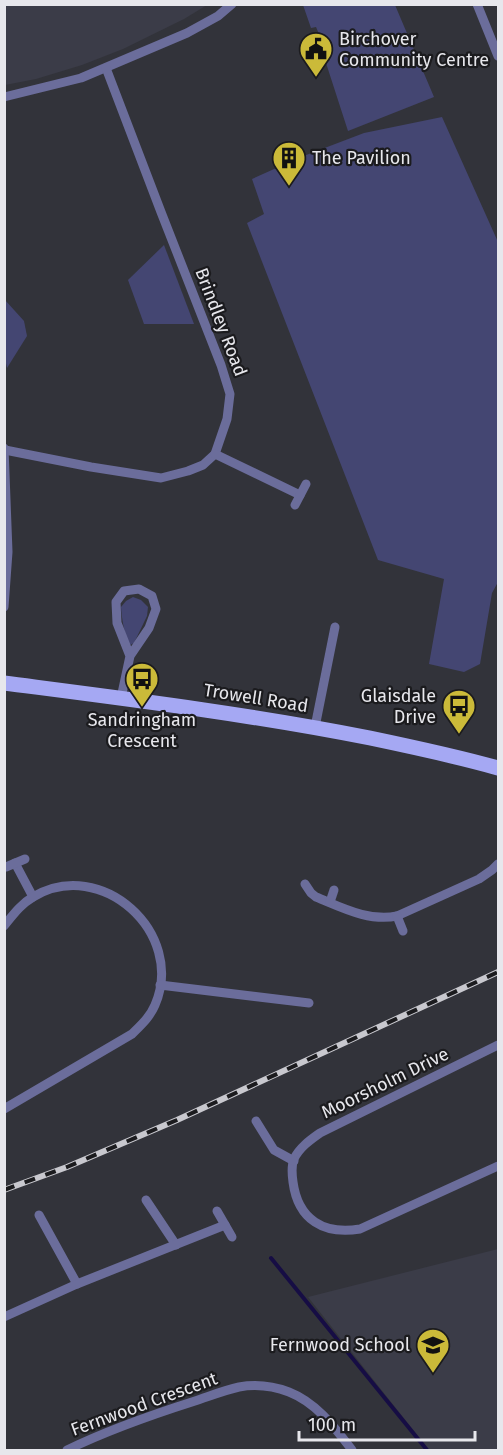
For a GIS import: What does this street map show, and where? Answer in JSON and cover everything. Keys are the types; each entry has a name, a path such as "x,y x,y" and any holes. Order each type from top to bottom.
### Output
{"main road":[{"name":"Trowell Road","path":"4,683 315,727 420,748 498,768"}],"street":[{"path":"4,96 81,78 106,68 187,33 218,16 232,4"},
{"path":"477,4 498,56"},
{"name":"Brindley Road","path":"106,68 230,394 227,419 215,454"},
{"path":"4,607 8,552 5,449 91,467 161,478 203,465 215,454 300,495"},
{"path":"295,505 306,484"},
{"path":"122,698 130,656 149,628 156,609 152,596 139,589 124,591 116,602 117,623 130,656"},
{"path":"315,727 335,627"},
{"path":"25,859 10,865 33,897"},
{"path":"305,884 316,897 380,918 397,916 479,879 498,864"},
{"path":"4,926 22,905 33,897 66,886 92,888 117,897 141,917 159,951 161,970 160,985 154,1006 132,1034 4,1109"},
{"path":"330,902 334,890"},
{"path":"397,916 403,931"},
{"path":"160,985 293,1006 309,1003"},
{"name":"Moorsholm Drive","path":"294,1161 309,1140 320,1133 498,1045"},
{"path":"256,1121 274,1150 294,1161 292,1175 300,1206 315,1223 327,1228 346,1231 360,1229 498,1166"},
{"path":"146,1200 176,1245"},
{"path":"217,1211 232,1237"},
{"path":"39,1215 77,1284"},
{"path":"4,1317 77,1284 225,1225"},
{"name":"Fernwood Crescent","path":"67,1450 108,1431 160,1412 238,1387 259,1385 270,1386 303,1398 321,1413 352,1450"}],"shaded area":[{"path":"4,5 207,5 123,49 82,65 36,79 5,85"},
{"path":"303,5 395,5 434,97 348,131 326,63 330,60 316,27 311,28"},
{"path":"442,117 498,242 498,582 492,593 480,664 464,672 429,664 444,579 378,560 247,223 264,214 252,179 364,133"},
{"path":"164,245 194,324 144,324 128,280"},
{"path":"5,300 24,321 27,336 7,368 4,354"},
{"path":"133,597 141,600 148,607 147,616 134,643 130,645 126,636 121,607"},
{"name":"Fernwood School","path":"498,1249 498,1450 429,1450 308,1297"}],"waterway":[{"path":"271,1258 427,1450"}],"railway":[{"path":"4,1190 67,1167 177,1120 498,972"}],"place":[{"name":"Birchover Community Centre","path":"316,78"},
{"name":"The Pavilion","path":"289,187"},
{"name":"Sandringham Crescent","path":"142,708"},
{"name":"Glaisdale Drive","path":"459,735"},
{"name":"Fernwood School","path":"433,1374"}]}
